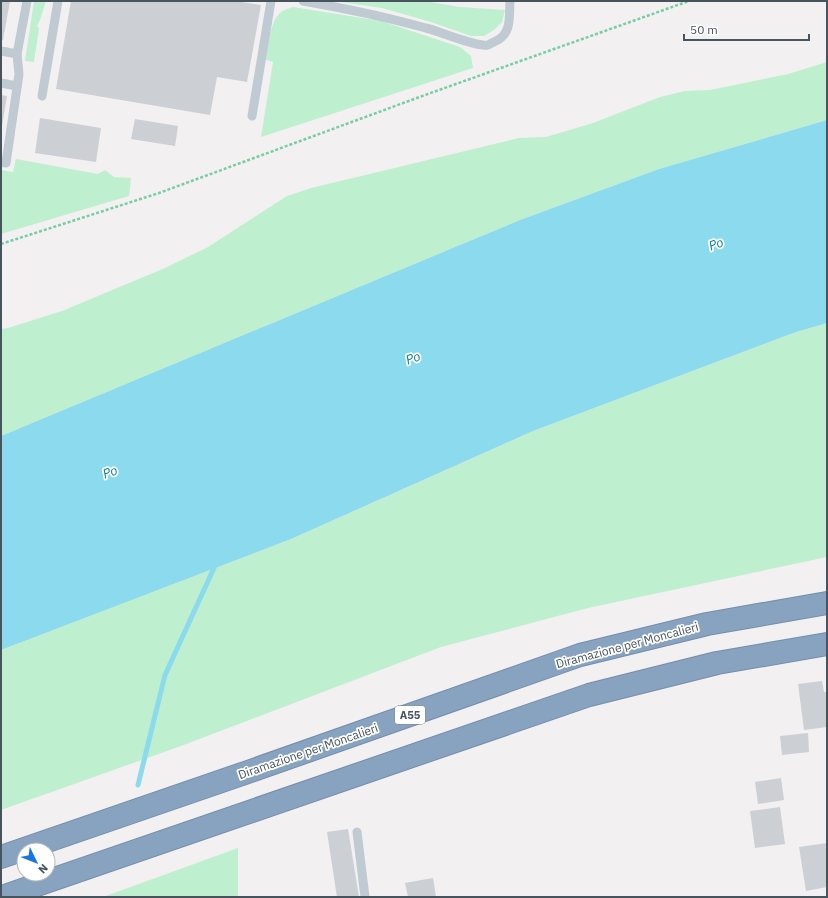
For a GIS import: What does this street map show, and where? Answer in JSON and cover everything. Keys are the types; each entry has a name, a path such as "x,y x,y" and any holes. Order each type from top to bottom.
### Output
{"highway":[{"name":"Diramazione per Moncalieri","path":"1,857 237,776 580,655 707,624 827,603"},
{"path":"2,897 589,696 717,663 827,644"}],"lane":[{"path":"1,162 6,162 19,74 17,54 27,1"},
{"path":"42,96 58,1"},
{"path":"252,116 271,1"},
{"path":"303,1 330,5 392,19 427,28 467,41 487,45 503,38 508,28 510,6"},
{"path":"1,52 17,54"},
{"path":"1,83 17,86"},
{"path":"357,832 366,897"}],"path":[{"path":"1,244 159,193 689,1"}],"green space":[{"path":"34,1 46,1 37,26 39,28 34,62 25,61"},
{"path":"335,1 424,1 460,7 505,10 502,22 494,30 484,36 471,36 431,22 382,8"},
{"path":"293,7 381,21 460,47 471,56 473,68 261,137 273,62 266,60 273,23 280,13"},
{"path":"827,62 827,120 659,169 520,220 1,436 1,329 62,311 165,268 208,247 287,196 311,188 519,138 546,137 593,123 660,97 685,91 710,90 788,74"},
{"path":"16,159 98,174 105,170 114,177 131,178 129,196 1,234 1,170 13,172"},
{"path":"827,323 827,557 588,608 441,647 181,746 1,810 1,650 291,539 533,431 796,332"},
{"path":"238,848 238,897 103,897"}],"water":[{"name":"Po","path":"827,120 827,323 796,332 533,431 291,539 1,650 1,436 520,220 659,169"}],"building":[{"path":"1,1 10,1 3,40 1,40"},
{"path":"71,1 235,1 261,5 247,82 217,77 210,115 56,89"},
{"path":"1,95 7,96 2,126 1,126"},
{"path":"40,118 101,128 96,162 35,153"},
{"path":"135,119 178,126 175,146 131,139"},
{"path":"822,681 824,692 827,692 827,727 804,730 798,684"},
{"path":"808,733 809,752 782,755 780,736"},
{"path":"781,778 784,800 758,804 755,782"},
{"path":"780,807 785,844 755,848 750,811"},
{"path":"348,829 359,897 337,897 327,832"},
{"path":"827,843 827,887 806,891 799,847"},
{"path":"433,878 436,897 408,897 405,883"}],"waterway":[{"path":"138,785 165,675 214,568"}]}
